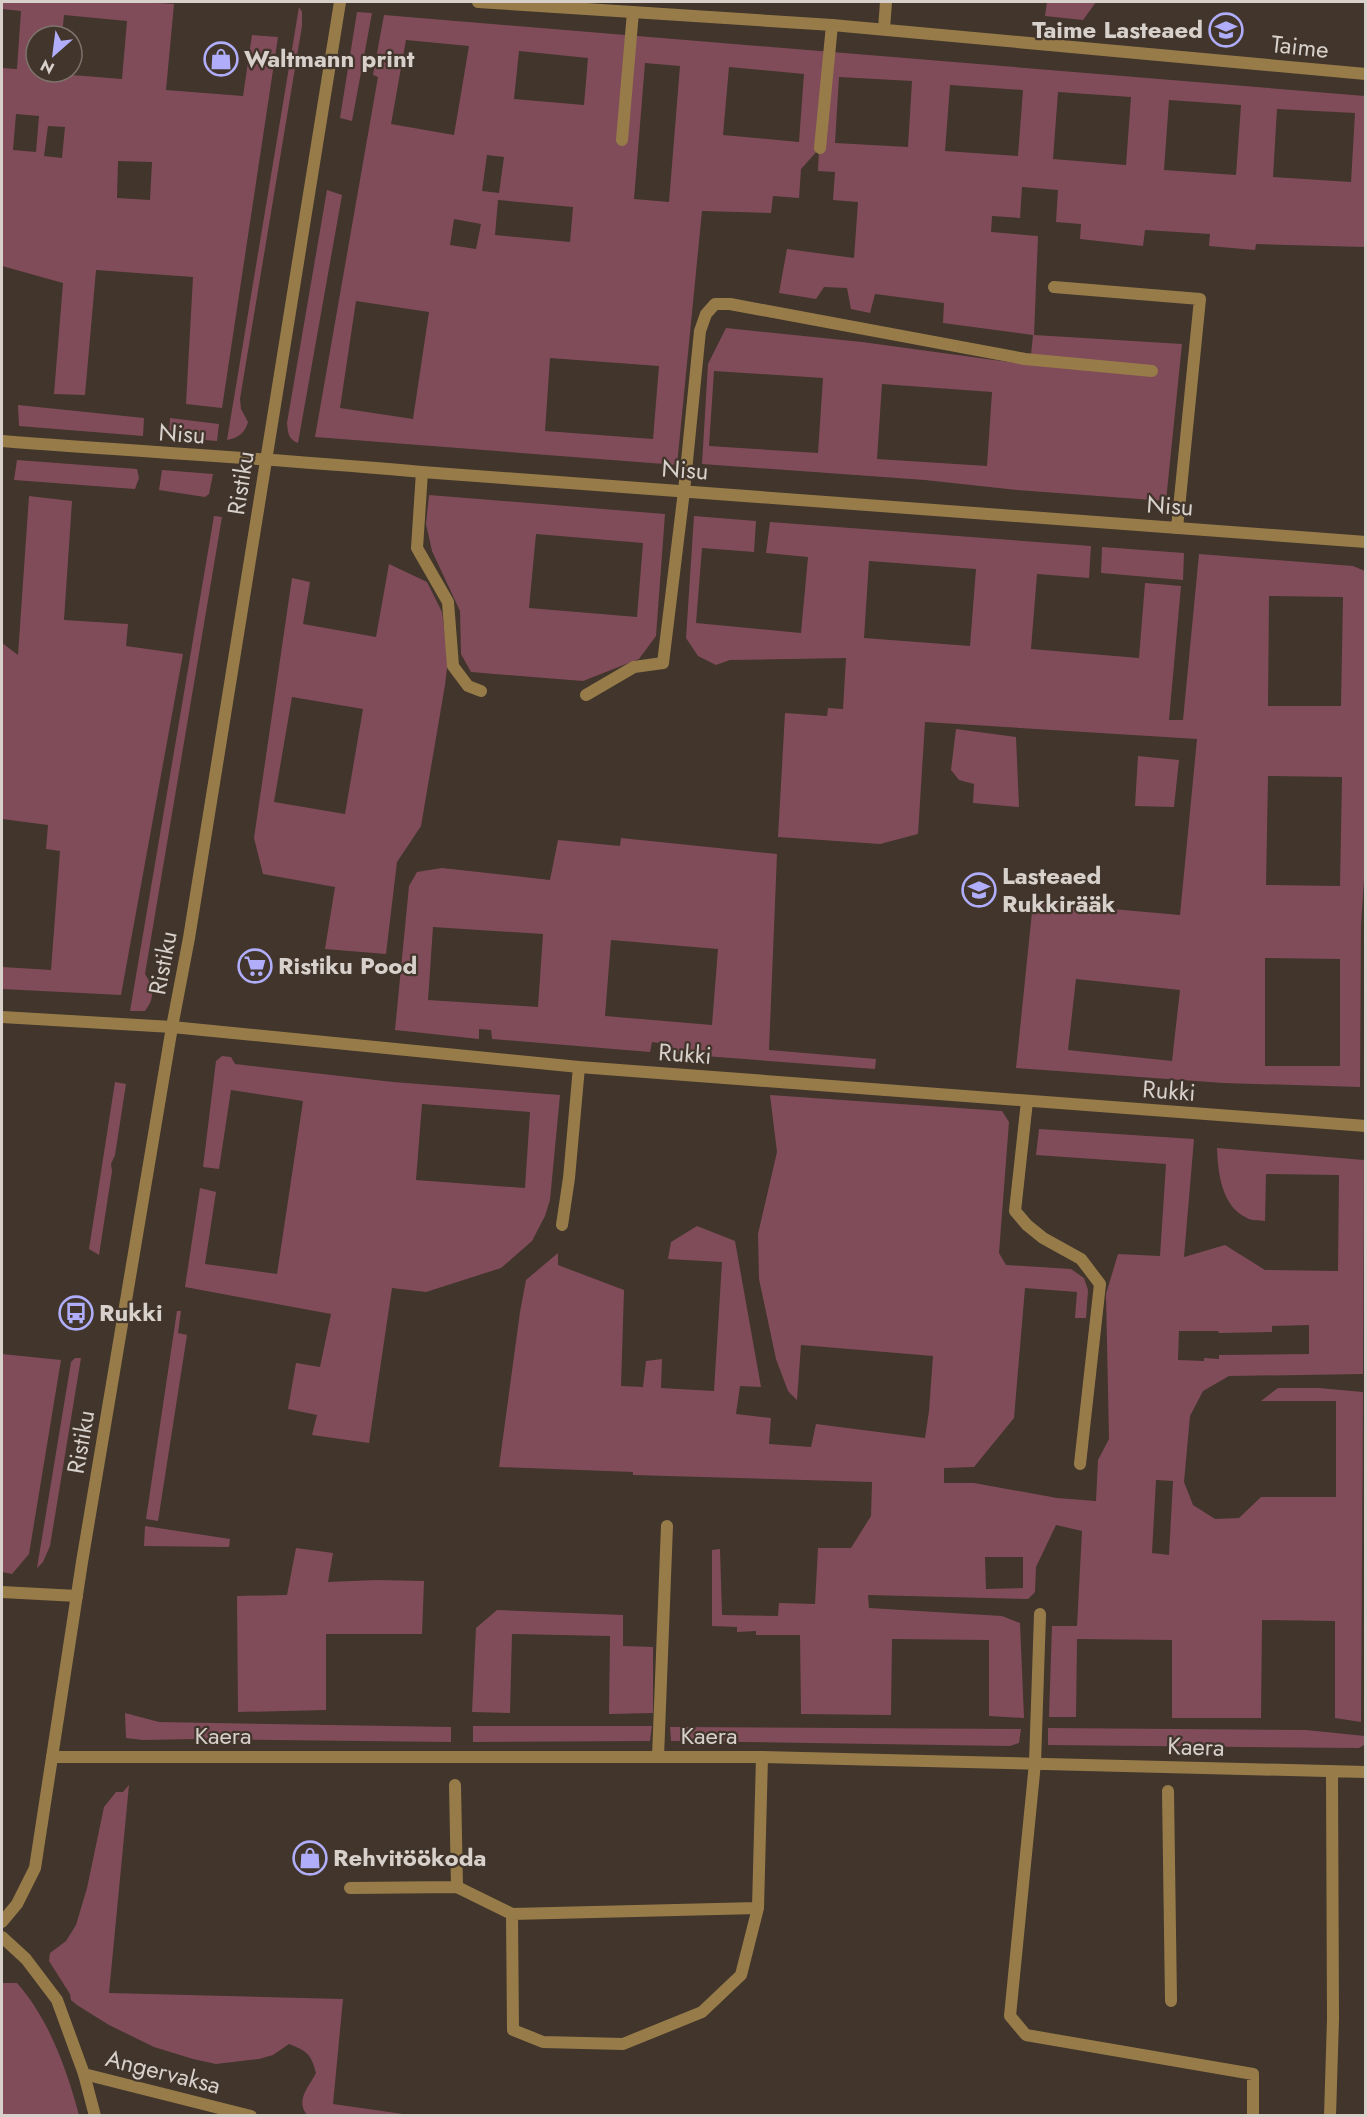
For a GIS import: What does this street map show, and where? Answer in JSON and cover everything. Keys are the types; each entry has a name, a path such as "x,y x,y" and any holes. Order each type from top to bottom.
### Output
{"street":[{"name":"Ristiku","path":"2,1922 17,1904 35,1868 77,1596 172,1027 189,938 340,2"},
{"name":"Taime","path":"478,2 884,29 1365,74"},
{"path":"884,29 886,2"},
{"path":"622,140 633,12"},
{"path":"820,148 832,25"},
{"path":"1054,287 1200,299 1177,528"},
{"path":"586,695 634,667 663,663 684,491 700,331 706,314 716,304 730,304 1025,359 1152,371"},
{"name":"Nisu","path":"2,441 1365,542"},
{"path":"422,472 417,548 448,602 453,666 468,686 482,691"},
{"name":"Rukki","path":"2,1017 172,1027 579,1067 1365,1126"},
{"path":"562,1225 579,1067"},
{"path":"1027,1101 1015,1211 1043,1238 1081,1259 1100,1284 1080,1464"},
{"path":"658,1757 667,1526"},
{"path":"2,1592 77,1596"},
{"path":"1040,1614 1035,1763 1010,2016 1026,2035 1253,2074 1253,2115"},
{"name":"Kaera","path":"52,1757 762,1757 1365,1772"},
{"path":"512,1914 513,2030 543,2042 623,2044 702,2012 741,1975 758,1908 762,1757"},
{"path":"1330,2115 1333,2019 1332,1772"},
{"path":"455,1785 457,1887"},
{"path":"1168,1791 1171,2001"},
{"path":"350,1888 457,1887 512,1914 758,1908"},
{"name":"Angervaksa","path":"2,1937 26,1959 57,2000 84,2074 251,2115"},
{"path":"84,2074 95,2115"}],"shaded area":[{"path":"2,2 174,4 166,90 243,96 252,35 278,37 222,408 186,404 193,277 96,270 85,395 54,394 63,283 2,266 2,68 17,69 21,11 2,9","holes":["16,114 39,116 36,152 13,150","48,126 65,127 62,158 44,156","118,161 152,162 150,200 117,198"]},
{"path":"1047,2 1096,2 1083,20 1045,16"},
{"path":"299,7 302,12 302,26 240,399 241,409 248,422 240,434 227,440"},
{"path":"357,12 372,13 352,121 340,118"},
{"path":"384,15 1365,96 1365,247 1256,244 1255,250 1209,246 1210,234 1145,230 1143,246 1080,239 1081,224 1056,222 1058,190 1022,187 1020,218 992,216 991,232 1038,236 1034,335 1182,344 1166,501 702,464 708,364 726,328 862,342 1030,365 1033,335 943,323 944,303 875,294 870,313 851,309 847,288 824,287 816,299 779,293 787,249 854,258 858,202 833,200 835,172 818,171 819,149 801,169 799,198 773,196 771,213 702,211 677,465 315,437 378,77 373,75","holes":["406,40 469,46 454,135 391,124","519,51 588,58 584,105 514,99","645,63 680,66 669,202 634,199","729,67 804,74 799,142 723,135","839,77 912,81 908,147 835,143","950,85 1023,90 1018,156 945,151","1058,92 1131,97 1126,165 1053,159","1169,100 1241,105 1236,175 1164,170","1277,109 1355,113 1351,182 1273,177","487,155 504,157 499,193 482,191","498,200 573,207 570,242 495,235","454,219 481,224 476,249 450,245","356,301 429,312 413,419 340,408","550,358 659,366 653,439 545,431","714,371 823,378 818,453 709,446","882,384 992,392 987,466 877,459"]},
{"path":"327,190 342,195 298,443 290,438 287,423"},
{"path":"18,405 144,418 143,436 19,426"},
{"path":"170,418 219,424 217,441 169,437"},
{"path":"17,460 137,469 139,478 135,489 14,480"},
{"path":"162,470 213,474 209,494 205,497 159,490"},
{"path":"429,495 665,514 656,636 639,659 583,681 471,672 461,654 460,611 432,551 426,524","holes":["536,534 643,543 637,617 529,608"]},
{"path":"29,496 72,501 64,620 128,624 126,646 183,654 121,995 2,989 2,967 51,970 60,851 46,849 48,825 2,819 2,643 18,655"},
{"path":"214,516 222,517 145,974 152,988 152,997 145,1011 130,1011"},
{"path":"694,516 756,521 754,552 702,548 696,623 801,633 808,557 766,553 770,522 1091,546 1089,578 1037,574 1031,649 1139,658 1145,583 1181,586 1169,720 1183,720 1199,554 1353,566 1365,571 1366,848 1361,926 1360,1087 1223,1083 1016,1068 1033,902 1180,915 1197,739 925,722 918,834 880,844 778,837 785,713 827,716 828,708 843,709 846,658 730,660 716,665 698,656 686,638","holes":["869,561 976,569 970,646 864,638","1269,596 1343,597 1341,706 1268,706","1268,776 1342,777 1340,886 1266,885","1265,958 1340,959 1340,1066 1265,1066","1076,979 1180,990 1172,1061 1068,1050"]},
{"path":"1102,547 1184,553 1183,580 1101,573"},
{"path":"389,564 427,582 442,612 448,660 421,826 397,862 386,954 325,949 335,887 263,874 254,838 292,578 310,582 303,624 376,637","holes":["292,697 363,709 345,814 274,802"]},
{"path":"956,729 1016,737 1019,807 973,803 974,784 959,780 951,770"},
{"path":"1138,756 1179,760 1174,807 1135,806"},
{"path":"621,838 777,854 769,1050 876,1059 875,1069 665,1053 666,1044 652,1042 650,1052 492,1039 491,1030 479,1029 479,1039 395,1030 409,886 417,872 442,868 550,880 558,840 620,846","holes":["433,927 543,934 538,1007 428,1000","611,940 718,949 712,1025 605,1016"]},
{"path":"222,1056 231,1057 235,1064 393,1082 560,1095 550,1200 545,1216 532,1241 501,1268 426,1292 392,1288 369,1443 312,1435 317,1415 288,1409 296,1363 320,1367 331,1314 185,1287 200,1188 216,1192 205,1264 277,1274 303,1101 231,1090 219,1169 203,1167 216,1061","holes":["422,1104 530,1112 525,1188 416,1180"]},
{"path":"115,1082 126,1084 115,1155 111,1164 112,1171 99,1255 89,1249"},
{"path":"770,1095 1002,1111 1009,1122 999,1253 1006,1265 1071,1269 1084,1278 1088,1290 1086,1318 1075,1318 1077,1292 1025,1288 1014,1418 974,1467 944,1468 944,1483 974,1483 1057,1498 1096,1501 1098,1460 1109,1439 1106,1294 1118,1254 1160,1256 1166,1164 1036,1155 1039,1129 1194,1139 1184,1257 1225,1245 1265,1270 1338,1271 1339,1175 1266,1174 1265,1221 1251,1220 1238,1213 1226,1197 1220,1178 1217,1148 1364,1160 1363,1374 1229,1376 1203,1391 1190,1416 1184,1482 1193,1505 1215,1519 1239,1518 1261,1497 1336,1497 1336,1401 1261,1401 1278,1388 1319,1388 1363,1392 1361,1722 1335,1718 1335,1621 1262,1620 1261,1718 1172,1718 1172,1640 1077,1639 1076,1717 1049,1717 1052,1626 1077,1626 1082,1531 1056,1525 1036,1567 1035,1592 1028,1599 868,1595 869,1608 1002,1616 1020,1623 1024,1718 989,1716 989,1640 892,1639 891,1715 801,1714 800,1635 756,1635 756,1631 737,1632 737,1627 712,1626 712,1550 720,1549 722,1615 778,1616 779,1603 815,1604 818,1548 851,1548 871,1516 872,1482 633,1475 633,1472 499,1467 526,1280 558,1253 558,1265 624,1290 621,1386 643,1387 646,1361 662,1359 661,1388 714,1391 722,1262 668,1259 671,1242 697,1226 735,1241 761,1387 740,1386 736,1414 771,1418 769,1444 811,1447 816,1424 925,1438 933,1356 801,1345 797,1400 788,1391 776,1359 759,1279 758,1234 777,1152","holes":["1309,1325 1309,1354 1219,1355 1219,1359 1204,1358 1204,1361 1178,1360 1179,1331 1272,1332 1272,1326","1156,1480 1173,1481 1169,1555 1152,1553","985,1557 1023,1557 1023,1588 986,1589"]},
{"path":"177,1311 181,1311 178,1333 187,1335 158,1521 146,1519"},
{"path":"2,1354 61,1360 29,1554 12,1574 2,1572"},
{"path":"75,1358 81,1358 50,1546 43,1562 37,1568 71,1362"},
{"path":"145,1526 230,1539 229,1547 144,1546"},
{"path":"296,1548 333,1553 328,1582 424,1581 422,1634 326,1634 326,1710 238,1712 237,1596 287,1595"},
{"path":"497,1610 623,1615 623,1646 653,1647 653,1713 609,1714 610,1636 512,1634 510,1713 472,1712 476,1628"},
{"path":"125,1713 159,1722 451,1727 451,1742 143,1740 126,1738"},
{"path":"473,1726 652,1726 650,1741 473,1742"},
{"path":"670,1727 1021,1729 1019,1743 1010,1746 671,1741"},
{"path":"1048,1728 1306,1730 1365,1736 1366,1744 1359,1748 1048,1745"},
{"path":"129,1785 109,1993 343,1999 333,2104 410,2115 307,2115 302,2104 303,2099 316,2073 310,2057 300,2049 289,2044 273,2055 259,2059 216,2064 154,2047 109,2025 71,2000 70,1994 49,1961 50,1953 66,1941 76,1925 87,1888 104,1807 116,1792 123,1792"},
{"path":"2,1983 17,1983 48,2029 63,2063 79,2115 2,2115"}],"place":[{"name":"Taime Lasteaed","path":"1226,30"},
{"name":"Waltmann print","path":"221,59"},
{"name":"Lasteaed Rukkirääk","path":"979,890"},
{"name":"Ristiku Pood","path":"255,966"},
{"name":"Rukki","path":"76,1313"},
{"name":"Rehvitöökoda","path":"310,1858"}]}
